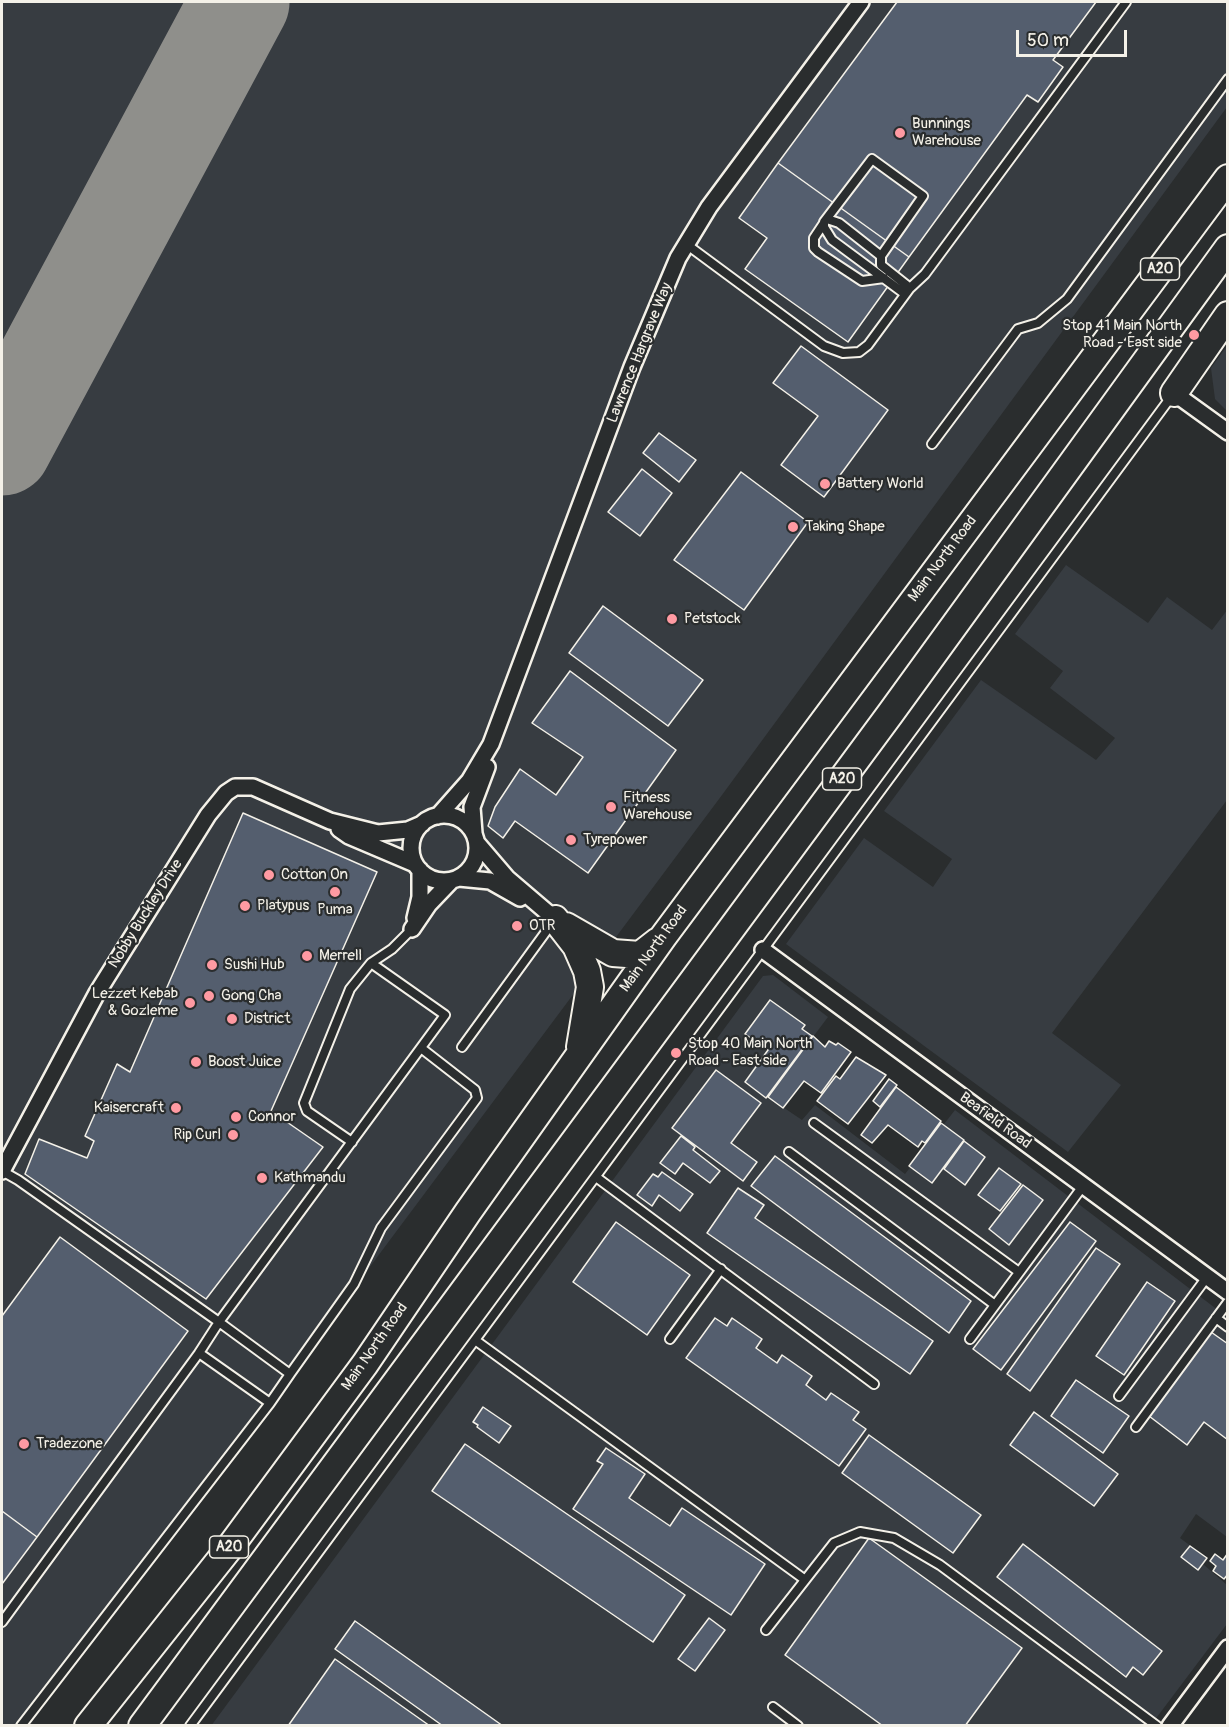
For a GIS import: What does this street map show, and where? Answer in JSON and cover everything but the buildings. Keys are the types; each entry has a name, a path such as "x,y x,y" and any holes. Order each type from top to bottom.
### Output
{"highway":[{"name":"Main North Road","path":"88,1725 227,1551 365,1364 663,937 1227,178"},
{"name":"A20","path":"142,1725 890,714 1227,248"},
{"path":"1174,393 1227,315"},
{"path":"552,917 613,953 640,955 663,937"},
{"path":"552,917 583,959 590,987 579,1056"}],"street":[{"name":"Lawrence Hargrave Way","path":"476,839 472,807 486,769 491,744 632,367 686,244 709,207 861,2"},
{"path":"1174,393 1227,432"},
{"name":"Lawrence Hargrave Way","path":"438,816 469,781 491,744"},
{"name":"Nobby Buckley Drive","path":"2,1171 97,993 208,815 226,793 234,787 253,787 330,821 378,834 408,830 422,824"},
{"path":"412,929 420,897 417,867 411,847 416,831 422,824 438,816 456,818 464,822 507,878 552,917"},
{"name":"Nobby Buckley Drive","path":"330,821 349,836 417,867"},
{"path":"412,929 429,904 455,879 472,867 476,839"},
{"path":"417,867 434,880 490,881 552,917"},
{"name":"Beafield Road","path":"763,950 1227,1292"},
{"path":"1170,1725 1227,1648"}],"lane":[{"path":"686,244 824,346 843,353 859,351 868,345 908,291 931,265 1126,2"},
{"path":"932,444 1018,329 1038,323 1067,299 1227,80"},
{"path":"884,278 862,281 814,248 814,238 872,159 923,196 881,256 881,265 908,291"},
{"path":"826,220 825,233 832,240 884,278 908,291"},
{"path":"826,220 839,223 881,256"},
{"path":"190,1725 1174,393"},
{"path":"462,1047 552,917"},
{"path":"352,1142 307,1110 304,1103 350,989 371,963 392,949 412,929"},
{"path":"2,1622 445,1015 371,963"},
{"path":"21,1725 270,1403 354,1284 381,1228 477,1098 475,1090 421,1048"},
{"path":"814,1123 1019,1272"},
{"path":"789,1152 995,1305"},
{"path":"2,1171 18,1180 290,1374"},
{"path":"596,1177 874,1384"},
{"path":"970,1339 1083,1185"},
{"path":"669,1339 721,1269"},
{"path":"1119,1396 1207,1277"},
{"path":"1136,1427 1227,1302"},
{"path":"1216,1318 1227,1327"},
{"path":"475,1340 804,1579"},
{"path":"199,1353 270,1403"},
{"path":"766,1630 804,1579 834,1544 860,1532 894,1538 940,1565 1157,1725"},
{"path":"773,1707 798,1725"}],"shaded area":[{"path":"2,2 1227,2 1227,107 722,795 28,1725 2,1726"},
{"path":"1227,346 1228,411 1215,399 1211,368"},
{"path":"1066,565 1148,623 1167,597 1212,630 1228,609 1227,800 1052,1033 1121,1085 1068,1152 786,944 864,838 933,887 952,859 884,811 981,680 1096,760 1115,738 1050,688 1063,671 1015,634"},
{"path":"773,975 828,1017 768,1097 802,1120 815,1105 905,1174 955,1110 1227,1317 1227,1537 1196,1514 1180,1538 1207,1558 1203,1564 1227,1585 1227,1624 1151,1725 211,1726 763,976"}],"runway":[{"path":"2,446 240,2"}],"place":[{"name":"Bunnings Warehouse","path":"900,133"},
{"name":"Stop 41 Main North Road - East side","path":"1194,335"},
{"name":"Battery World","path":"825,484"},
{"name":"Taking Shape","path":"793,527"},
{"name":"Petstock","path":"672,619"},
{"name":"Fitness Warehouse","path":"611,807"},
{"name":"Tyrepower","path":"571,840"},
{"name":"Cotton On","path":"269,875"},
{"name":"Puma","path":"335,892"},
{"name":"Platypus","path":"245,906"},
{"name":"OTR","path":"517,926"},
{"name":"Merrell","path":"307,956"},
{"name":"Sushi Hub","path":"212,965"},
{"name":"Gong Cha","path":"209,996"},
{"name":"Lezzet Kebab & Gozleme","path":"190,1003"},
{"name":"District","path":"232,1019"},
{"name":"Stop 40 Main North Road - East side","path":"676,1053"},
{"name":"Boost Juice","path":"196,1062"},
{"name":"Kaisercraft","path":"176,1108"},
{"name":"Connor","path":"236,1117"},
{"name":"Rip Curl","path":"233,1135"},
{"name":"Kathmandu","path":"262,1178"},
{"name":"Tradezone","path":"24,1444"}]}
